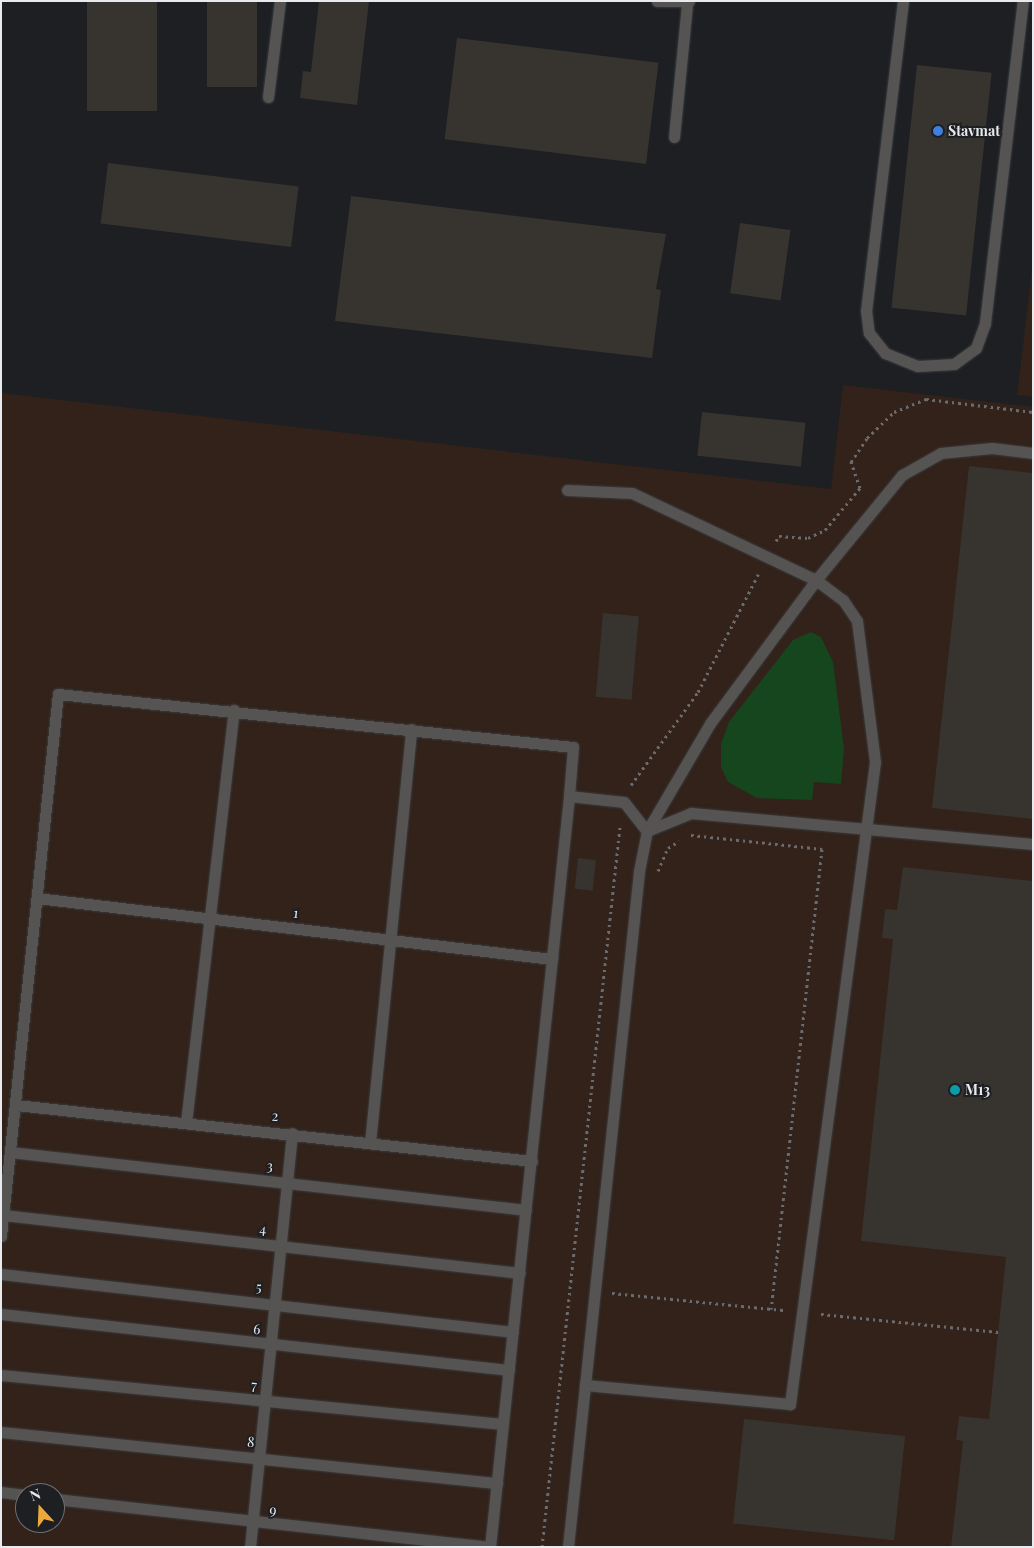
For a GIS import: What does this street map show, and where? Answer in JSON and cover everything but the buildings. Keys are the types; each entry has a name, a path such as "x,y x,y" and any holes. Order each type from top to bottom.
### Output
{"lane":[{"path":"268,97 280,1"},
{"path":"657,1 688,3 674,137"},
{"path":"903,1 866,310 869,333 885,353 918,366 954,364 976,348 985,323 1023,1"},
{"path":"568,1547 639,870 647,831 711,722 816,580 902,475 941,454 992,448 1033,453"},
{"path":"567,490 632,493 816,580 843,600 857,621 875,762 864,829 790,1404 585,1386"},
{"path":"1,1236 58,694 234,710 573,747 532,1161 490,1547"},
{"path":"186,1122 234,710"},
{"path":"370,1143 410,729"},
{"path":"569,796 624,802 647,831"},
{"path":"647,831 691,813 1033,844"},
{"name":"1","path":"37,898 552,959"},
{"name":"2","path":"16,1105 292,1133 532,1161"},
{"path":"250,1547 279,1246 292,1133"},
{"name":"3","path":"10,1152 526,1210"},
{"name":"4","path":"4,1216 520,1272"},
{"name":"5","path":"1,1274 513,1332"},
{"name":"6","path":"1,1314 509,1370"},
{"name":"7","path":"1,1375 503,1424"},
{"name":"8","path":"1,1432 497,1483"},
{"path":"1,1492 15,1494"},
{"name":"9","path":"65,1500 252,1523 490,1547"}],"path":[{"path":"542,1547 614,869 624,802"},
{"path":"614,869 661,872 668,848 687,835 822,848 770,1309"}],"shaded area":[{"path":"1033,260 1033,397 1017,395"},
{"path":"843,385 1033,407 1033,1547 1,1547 1,393 831,489"}],"green space":[{"path":"811,632 821,637 833,662 844,749 841,784 814,782 812,800 757,798 728,782 721,767 721,744 729,722 793,640"}],"place":[{"name":"Stavmat","path":"938,131"},
{"name":"M13","path":"955,1090"}]}
